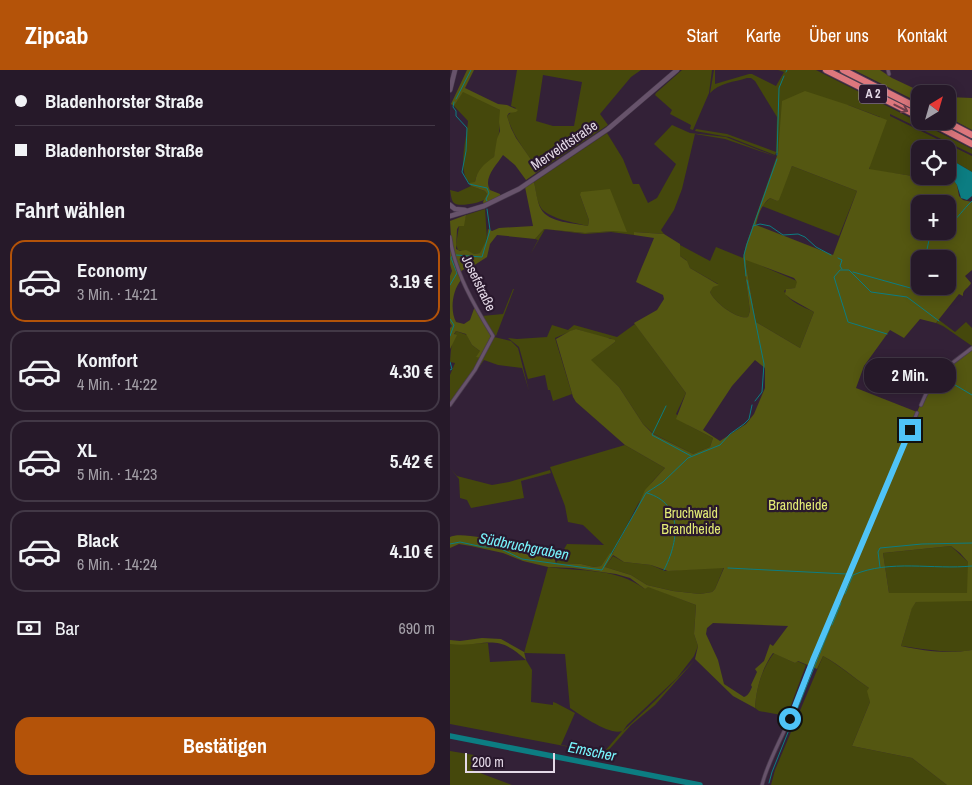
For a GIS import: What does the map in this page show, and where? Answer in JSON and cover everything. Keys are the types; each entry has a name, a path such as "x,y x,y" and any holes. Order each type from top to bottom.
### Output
{"highway":[{"name":"A 2","path":"826,70 911,112"},
{"name":"A 2","path":"843,70 911,104"},
{"path":"956,127 972,135"},
{"path":"945,130 972,144"}],"street":[{"path":"450,90 455,70"},
{"name":"Merveldtstraße","path":"450,214 469,210 501,199 519,189 608,129 677,70"},
{"path":"450,205 455,209 469,210"},
{"name":"Josefstraße","path":"450,237 454,259 460,275 492,336 480,362 450,405"},
{"path":"921,405 928,387 936,376 972,348"},
{"path":"762,785 764,776 784,733 918,413"}],"shaded area":[{"path":"517,70 641,70 631,77 600,114 608,125 539,171 513,131 507,116 516,108 511,106","holes":["543,75 582,82 574,126 553,126 536,121"]},
{"path":"682,70 712,70 709,93 693,130 690,129 691,125 670,114 672,110 655,95"},
{"path":"714,70 715,84 752,74 776,86 784,72 778,70 816,70 911,118 911,124 890,114 890,116 911,126 911,130 919,130 939,140 911,140 911,176 869,170 880,117 848,105 780,139 778,153 775,155 729,137 695,131 696,129 727,134 776,152 777,117 755,81 747,78 732,82 718,87 710,93"},
{"path":"463,91 500,110 499,134 494,157 481,170 475,182 471,184 464,172 463,164 468,121 454,106"},
{"path":"672,125 690,133 726,137 777,157 725,139 695,134 682,189 674,210 661,230 664,234 634,232 634,235 611,232 585,234 549,229 585,233 614,231 580,195 589,220 588,226 548,214 539,203 534,182 607,133 623,159 633,184 639,184 648,203 657,198 676,164 654,144"},
{"path":"923,130 934,130 954,140 943,140"},
{"path":"956,141 972,149 972,154 956,146"},
{"path":"956,148 972,156 972,172 956,163"},
{"path":"956,163 972,172 972,196 967,200 961,198 957,185"},
{"path":"792,166 857,191 839,236 762,206 770,198 777,201"},
{"path":"471,186 485,191 487,194 484,200 463,205 453,202 450,190 458,192"},
{"path":"485,209 487,239 481,253 474,254 458,250 456,245 459,226 463,226 466,215"},
{"path":"545,229 530,255 538,240 535,239"},
{"path":"680,245 710,261 716,247 743,258 750,311 748,317 732,313 716,301 710,292 711,288 718,284 690,268 686,260 680,256"},
{"path":"746,259 797,281 795,288 784,291 786,295 801,306 814,312 800,348 756,322"},
{"path":"513,289 496,336 482,316 503,314"},
{"path":"939,320 955,332 966,322 972,328 972,346 936,323"},
{"path":"635,324 686,393 676,414 688,425 713,438 710,447 693,454 654,434 643,424 619,387 590,360 615,342 610,338 604,338 576,329 555,338 572,394 553,401 550,390 548,390 545,375 528,379 519,347 508,338 547,337 552,325 568,330 574,325 617,337"},
{"path":"456,331 467,335 472,345 480,351 481,358 450,404 450,375 455,363 450,362 452,342"},
{"path":"494,337 511,341 518,348 529,391 522,368 498,365 484,360 451,406"},
{"path":"625,445 665,468 652,482 638,504 612,554 601,566 556,563 567,544 604,545 583,525 568,522 565,506 550,467"},
{"path":"450,468 457,476 492,485 550,470 551,473 521,481 524,498 471,508 467,500 460,498 459,479"},
{"path":"951,546 968,562 968,593 889,593 883,553"},
{"path":"613,556 624,562 651,565 665,571 724,567 715,589 712,592 700,594 673,591 647,585 631,575 605,567"},
{"path":"548,567 598,572 622,577 645,589 647,586 696,605 694,634 698,646 694,656 677,678 623,731 655,701 695,660 655,705 631,725 606,754 450,724 450,644 488,643 490,662 526,660 532,670 531,702 553,705 553,702 575,713 561,745 602,752 622,731 617,732 603,728 570,708 565,654 524,653"},
{"path":"972,601 972,650 927,650 901,646 912,607 916,602"},
{"path":"774,653 795,663 797,661 806,665 787,716 759,711 755,708 760,679"},
{"path":"823,656 869,688 870,702 852,746 912,758 947,785 771,785 775,770"},
{"path":"450,751 474,755 476,757 472,770 512,785 450,785"}],"green space":[{"path":"467,70 474,70 465,88 498,104 507,105 518,110 509,113 507,116 511,128 539,171 526,180 515,165 503,155 491,172 488,181 490,190 500,194 501,197 484,204 483,202 487,194 485,191 471,186 469,183 475,182 477,174 494,157 500,131 500,110 463,92 454,106 451,104"},
{"path":"854,70 880,70 911,87 911,98"},
{"name":"Brandheide","path":"805,91 887,120 869,169 911,176 911,185 956,184 959,196 963,200 972,202 972,270 965,276 971,283 970,285 963,296 959,294 936,323 920,319 904,338 890,330 864,366 856,388 917,412 934,377 972,346 972,601 916,602 912,608 901,646 936,651 972,650 972,785 947,785 912,758 852,746 870,702 867,691 869,688 823,656 817,669 798,661 795,663 773,653 760,679 755,708 733,696 695,659 698,646 694,634 696,605 648,587 645,589 630,578 616,574 573,568 548,567 523,561 503,553 459,544 450,548 450,537 458,535 470,536 485,538 556,557 556,563 601,566 610,553 612,554 645,490 665,468 625,445 576,402 556,339 570,331 576,329 615,340 615,342 591,360 619,387 643,424 653,434 693,454 710,447 713,438 676,419 686,393 634,323 657,310 664,299 663,295 636,282 654,238 634,235 634,232 664,234 680,244 680,256 687,261 690,268 719,285 713,287 710,292 716,301 738,316 748,317 750,311 743,258 778,153 782,101","holes":["792,166 857,191 833,255 756,225 760,210 764,204 770,198 779,200","746,260 794,278 797,282 795,288 786,289 785,294 814,312 800,348 756,322","755,360 765,368 765,388 754,414 746,424 720,441 703,430 732,386","951,546 968,562 967,593 889,593 883,553","613,555 624,562 651,565 668,571 724,568 715,589 712,592 700,594 673,591 647,585 631,575 605,567","713,623 788,626 773,646 770,644 764,661 755,669 757,672 751,685 751,690 744,697 724,684 718,660 706,634 707,628"]},
{"path":"956,97 972,98 972,130 956,121"},
{"path":"534,182 538,203 545,214 562,222 588,226 589,220 580,195 581,192 610,189 627,232 585,233 544,229 535,239 497,235 490,244 487,257 460,272 452,251 450,221 466,215 464,226 459,226 457,229 456,249 460,251 466,250 474,254 480,253 487,239 488,229 492,231 499,228 533,226 525,187"},
{"path":"450,243 451,253 461,280 453,301 453,312 456,322 464,324 470,320 475,306 491,335 481,358 476,357 480,351 472,345 466,334 456,331 454,334 457,335 450,349 450,328 452,326 450,323 450,276 452,271"},
{"path":"482,638 501,639 524,652 526,660 516,651 498,643 450,644 450,640 460,641"}],"waterway":[{"path":"456,99 471,70"},
{"name":"Südbruchgraben","path":"777,155 779,88 784,76"},
{"path":"454,102 453,107 456,111 456,116 467,128 466,151 462,172 469,184 487,188 489,193 487,201"},
{"name":"Südbruchgraben","path":"746,276 744,255 777,159"},
{"path":"956,219 972,201"},
{"path":"456,255 482,257 490,230 487,209"},
{"path":"753,226 760,224 770,226 783,235 798,234 831,255"},
{"path":"927,250 929,240"},
{"path":"450,285 457,273 451,258 452,256"},
{"path":"838,258 842,260 840,266 842,269"},
{"path":"887,334 848,322 834,277 840,270 849,270 871,292 907,297 939,321"},
{"path":"853,272 911,288"},
{"name":"Südbruchgraben","path":"747,280 764,364 762,392 755,401"},
{"path":"450,319 454,325 450,336"},
{"path":"450,362 452,369 450,370"},
{"path":"945,379 972,395"},
{"name":"Südbruchgraben","path":"450,544 460,542 483,547 497,547 522,559 602,570 646,493 663,482 688,458 720,445 730,434 749,419 752,405"},
{"path":"666,406 652,435 691,456"},
{"path":"647,493 659,498 668,506 673,515 675,537 673,548 664,570"},
{"path":"880,567 878,552 880,548 922,544 972,543"},
{"path":"845,594 853,575 867,570 897,566 972,566"},
{"path":"728,568 847,574"},
{"path":"832,625 841,603"},
{"path":"769,783 830,628"},
{"name":"Emscher","path":"450,736 700,785"}],"route":[{"path":"790,719 839,597 910,430"}],"park label":[{"name":"Bruchwald Brandheide","path":"691,522"}]}
